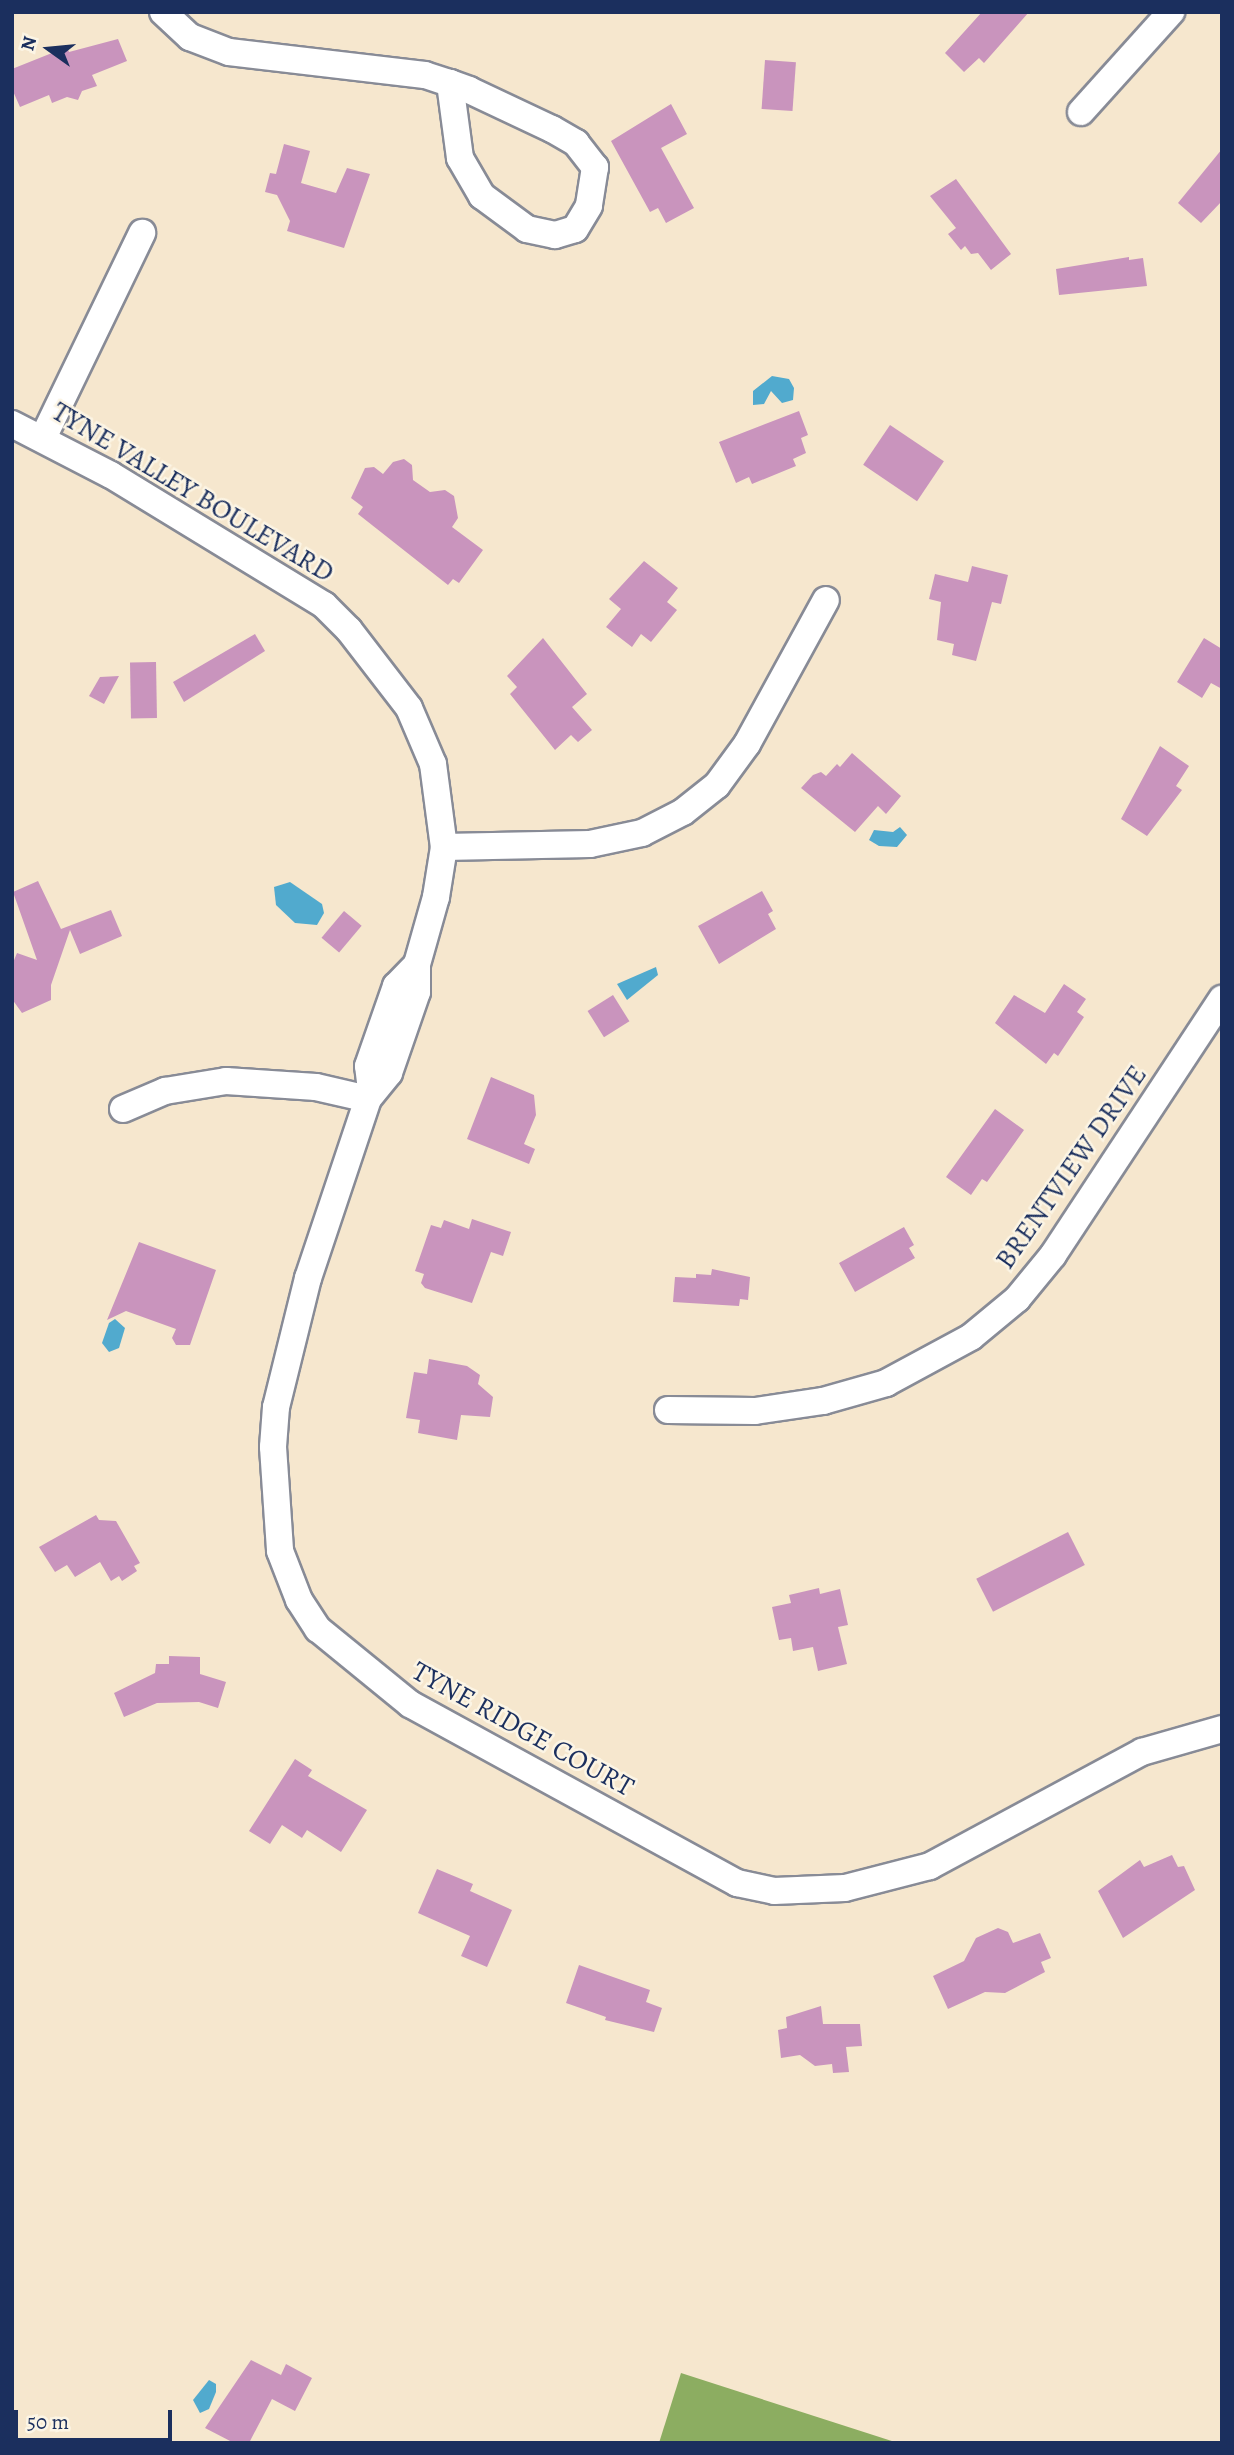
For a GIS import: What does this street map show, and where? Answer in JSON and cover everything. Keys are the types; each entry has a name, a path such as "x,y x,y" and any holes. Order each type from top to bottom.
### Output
{"street":[{"path":"163,12 190,37 245,57 406,71 450,83 552,129 586,152 596,175 590,206 575,229 555,235 527,229 482,196 460,158 450,83"},
{"path":"1080,112 1171,12"},
{"path":"43,438 142,233"},
{"name":"TYNE VALLEY BOULEVARD","path":"12,424 43,438 252,558 336,615 386,676 423,738 440,799 444,847 436,897 417,964 396,986 368,1066 370,1094"},
{"path":"444,847 590,844 642,833 683,812 717,785 747,744 826,600"},
{"name":"BRENTVIEW DRIVE","path":"667,1410 755,1411 850,1395 919,1368 971,1337 1017,1299 1053,1255 1222,999"},
{"path":"123,1110 165,1091 226,1081 316,1087 370,1094"},
{"name":"TYNE RIDGE COURT","path":"370,1094 295,1325 273,1447 280,1551 288,1577 318,1629 382,1686 737,1883 774,1892 845,1888 930,1866 1142,1752 1222,1730"}],"green space":[{"path":"681,2373 898,2443 659,2443"}],"water":[{"path":"772,376 789,379 794,388 793,400 782,403 771,391 764,404 753,405 753,391"},
{"path":"900,827 907,835 897,847 879,846 869,840 874,830 893,832"},
{"path":"290,882 322,904 324,913 317,925 295,923 276,905 274,887"},
{"path":"656,967 658,975 627,1000 617,984"},
{"path":"115,1319 125,1328 119,1348 109,1352 102,1343 109,1323"},
{"path":"209,2380 216,2384 216,2392 209,2409 200,2413 193,2400"}],"building":[{"path":"982,12 1029,12 984,63 979,58 964,72 945,53"},
{"path":"118,39 127,61 92,75 97,86 82,91 78,100 67,97 52,103 49,95 20,107 12,89 12,69 67,47 69,52"},
{"path":"765,60 796,62 793,111 762,109"},
{"path":"671,104 687,134 661,148 694,208 666,223 658,208 650,212 611,141"},
{"path":"284,144 310,151 301,183 336,193 347,168 370,174 344,248 287,231 290,221 277,195 265,192 270,173 276,174"},
{"path":"1222,149 1222,201 1201,223 1178,203"},
{"path":"956,179 1011,254 991,270 978,253 971,254 965,246 961,250 948,234 956,228 930,196"},
{"path":"1129,257 1129,260 1143,258 1147,286 1059,295 1056,269"},
{"path":"799,411 808,435 801,438 806,453 793,459 796,466 752,484 749,477 736,483 719,442"},
{"path":"890,425 944,461 917,501 863,465"},
{"path":"404,459 412,465 413,480 430,492 445,490 454,496 458,518 452,527 483,550 459,583 453,579 448,585 358,514 363,507 351,498 365,468 374,467 383,474 393,462"},
{"path":"644,561 678,588 667,602 677,610 651,642 641,634 632,647 606,627 621,609 609,599"},
{"path":"972,566 1008,575 1001,604 992,602 976,661 952,655 954,644 937,640 941,602 929,599 935,574 968,582"},
{"path":"255,634 265,651 184,702 173,682"},
{"path":"543,638 587,694 572,707 592,730 578,742 571,735 555,750 510,694 517,687 507,676"},
{"path":"1204,638 1222,649 1222,689 1211,683 1202,698 1177,682"},
{"path":"130,662 156,662 157,718 131,718"},
{"path":"119,676 104,704 89,696 100,677"},
{"path":"1160,746 1189,766 1176,786 1182,790 1147,836 1121,819"},
{"path":"852,753 901,796 886,814 878,806 855,832 801,788 813,775 821,772 826,776 837,764 840,767"},
{"path":"38,881 61,929 111,910 122,936 80,954 70,930 51,985 51,1000 22,1013 12,999 12,965 17,953 37,960 13,892"},
{"path":"762,891 773,911 768,914 776,929 719,964 698,926"},
{"path":"344,911 362,926 339,953 322,938"},
{"path":"1064,984 1086,999 1077,1012 1084,1017 1058,1056 1054,1053 1046,1064 995,1023 1014,995 1045,1013"},
{"path":"613,995 629,1021 604,1037 588,1011"},
{"path":"491,1077 534,1095 536,1115 524,1144 535,1149 529,1164 467,1139"},
{"path":"995,1109 1024,1130 987,1182 982,1179 971,1195 946,1177"},
{"path":"472,1219 511,1232 503,1256 491,1252 472,1303 425,1288 421,1283 424,1274 415,1271 431,1225 441,1228 444,1220 469,1229"},
{"path":"904,1227 914,1245 909,1248 915,1258 855,1292 839,1263"},
{"path":"139,1242 216,1270 190,1345 176,1345 172,1338 176,1329 126,1311 107,1320"},
{"path":"712,1269 750,1277 748,1300 740,1299 739,1306 673,1302 675,1277 696,1278 696,1274 711,1275"},
{"path":"429,1359 467,1366 480,1375 478,1384 493,1397 490,1417 461,1415 457,1440 418,1433 420,1420 406,1418 414,1372 427,1374"},
{"path":"96,1515 99,1520 116,1521 140,1563 134,1566 137,1571 122,1581 119,1576 111,1581 100,1562 75,1577 67,1565 55,1572 39,1547"},
{"path":"1068,1532 1085,1565 993,1612 976,1579"},
{"path":"819,1588 820,1594 840,1589 848,1625 838,1627 847,1664 818,1671 813,1647 793,1651 791,1638 779,1640 772,1607 791,1603 789,1595"},
{"path":"169,1656 200,1657 200,1674 226,1682 218,1708 199,1702 157,1703 124,1717 114,1693 155,1673 156,1664 169,1664"},
{"path":"295,1759 312,1770 308,1776 367,1810 341,1852 307,1830 302,1838 282,1825 270,1844 249,1831"},
{"path":"1172,1855 1178,1867 1184,1866 1195,1890 1123,1938 1098,1891 1140,1860 1144,1867"},
{"path":"437,1869 473,1884 470,1891 512,1910 487,1967 461,1956 470,1936 418,1913"},
{"path":"998,1928 1008,1932 1013,1943 1040,1933 1051,1958 1041,1962 1045,1972 1005,1993 985,1992 948,2009 933,1976 964,1961 976,1938"},
{"path":"579,1965 650,1990 646,2002 662,2008 654,2032 605,2020 606,2017 566,2003"},
{"path":"821,2006 823,2024 860,2024 862,2046 846,2047 849,2072 833,2073 832,2064 815,2066 800,2055 781,2058 778,2030 787,2028 786,2017"},
{"path":"251,2360 281,2375 286,2364 312,2378 295,2411 272,2399 249,2443 234,2443 205,2428"}]}
